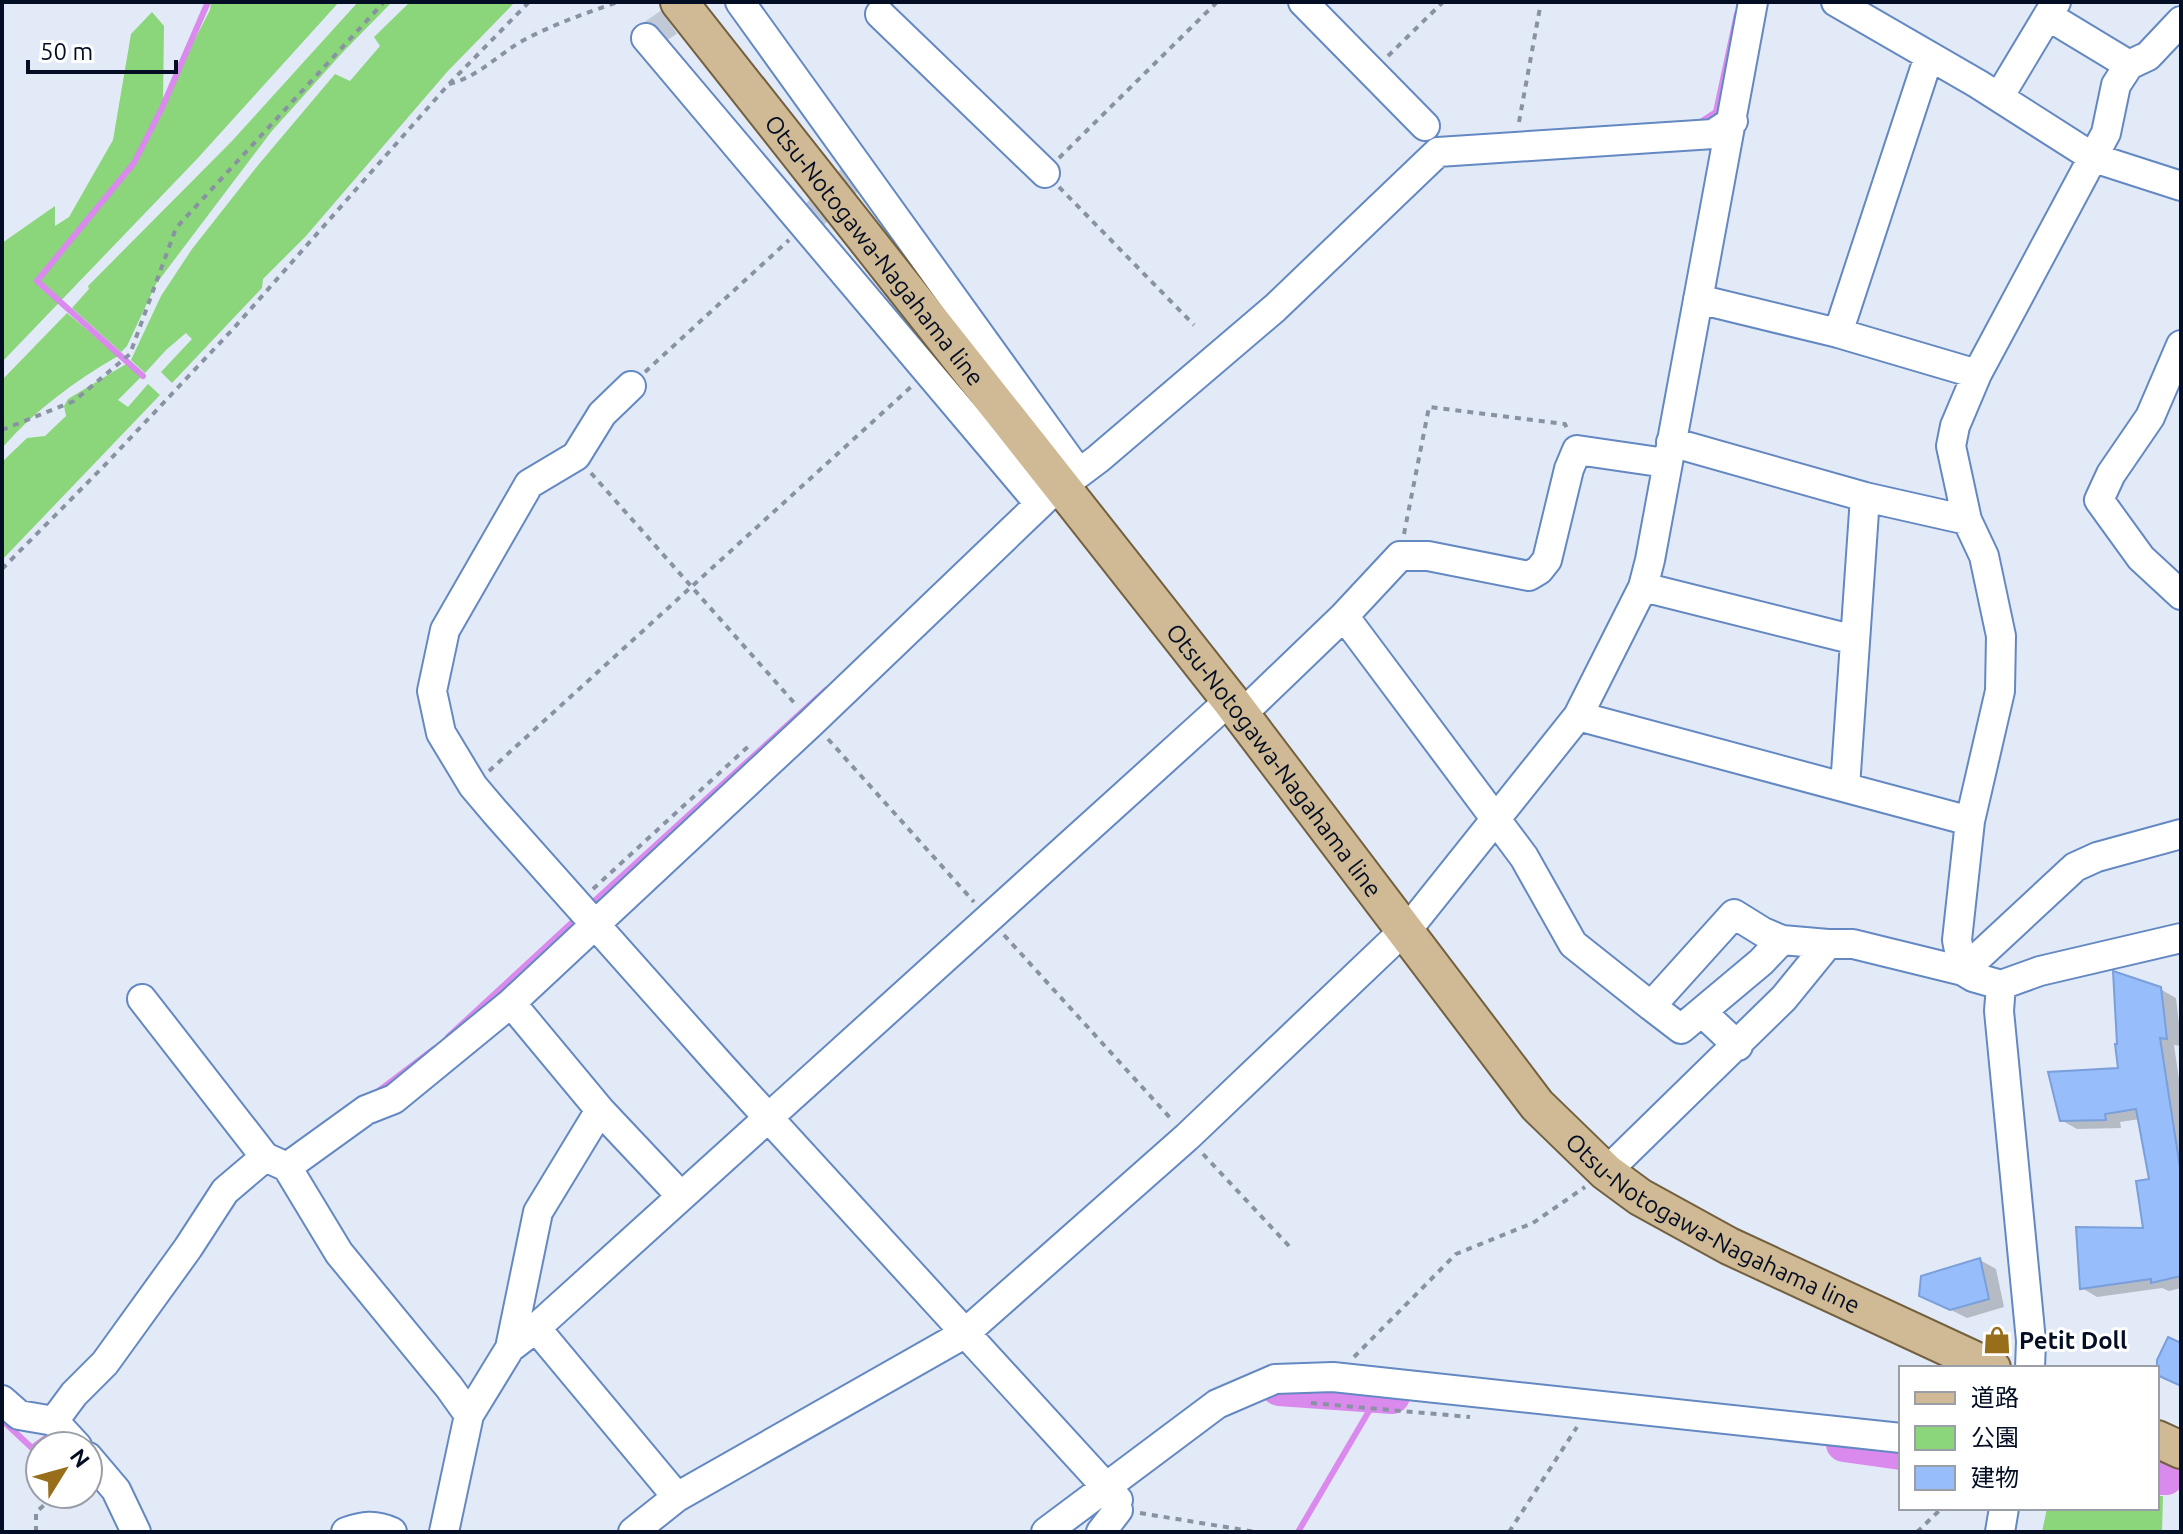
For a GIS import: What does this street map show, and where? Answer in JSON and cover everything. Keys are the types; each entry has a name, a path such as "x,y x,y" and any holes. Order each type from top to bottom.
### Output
{"main road":[{"name":"Otsu-Notogawa-Nagahama line","path":"679,2 1235,708 1537,1105 1606,1172 1640,1197 1729,1246 1988,1366"},
{"path":"2159,1440 2181,1450"}],"street":[{"path":"740,2 1062,486"},
{"path":"1303,2 1425,126"},
{"path":"633,1532 677,1497 964,1334 1187,1137 1404,929 1497,819 1578,716 1643,587 1753,2"},
{"path":"1836,2 1999,97 2094,158 2181,186"},
{"path":"1999,97 2052,9 2129,65"},
{"path":"880,14 1045,173"},
{"path":"1963,971 1957,940 1970,821 2000,691 2001,636 1984,556 1967,520 1951,446 1955,426 1977,374 2106,133 2116,85 2129,65 2148,56 2181,21"},
{"path":"646,38 1032,495 1062,486"},
{"path":"1838,333 1929,56"},
{"path":"63,1430 74,1394 105,1363 225,1191 366,1110 394,1099 511,1003 585,912 1062,486 1275,308 1438,152 1713,134 1733,121"},
{"path":"1698,299 1838,333 1977,374"},
{"path":"2181,345 2150,417 2111,474 2099,500 2141,558 2181,595"},
{"path":"631,386 602,414 576,456 529,484 445,630 432,691 441,733 473,786 1114,1498"},
{"path":"510,1348 536,1328 989,919 1344,616 1400,556 1428,556 1529,576 1539,570 1547,560 1569,469 1577,450 1668,453 1967,520"},
{"path":"1845,787 1865,497"},
{"path":"1643,587 1855,640"},
{"path":"1344,616 1524,857 1573,944 1681,1029 1703,1013 1782,940"},
{"path":"1578,716 1970,821"},
{"path":"1963,971 2075,867 2097,857 2181,834"},
{"path":"1651,1006 1734,914 1782,940 1853,944 1963,971 2001,985 2040,971 2181,938"},
{"path":"1606,1172 1738,1046 1784,998 1828,944"},
{"path":"2001,985 1999,1011 2031,1341 2030,1366"},
{"path":"142,999 276,1162 339,1253 469,1415"},
{"path":"511,1003 600,1110 681,1196"},
{"path":"1703,1013 1738,1046"},
{"path":"444,1532 469,1415 510,1348 538,1212 600,1110"},
{"path":"536,1328 677,1497"},
{"path":"1046,1532 1114,1498 1217,1404 1275,1379 1333,1377 1899,1438"},
{"path":"2,1400 19,1415 60,1430"},
{"path":"104,1476 116,1490 136,1532"},
{"path":"1101,1532 1114,1498"},
{"path":"2000,1532 2004,1510"},
{"path":"346,1532 368,1525 392,1532"}],"path":[{"path":"2,430 74,401 130,354 176,228 384,2"},
{"path":"2,569 233,329 448,85 529,2"},
{"path":"448,85 468,79 523,41 567,20 618,2"},
{"path":"1194,325 1045,173 1217,2"},
{"path":"1372,72 1443,2"},
{"path":"1519,122 1541,2"},
{"path":"631,386 805,224"},
{"path":"473,786 927,373"},
{"path":"1400,556 1429,407 1565,424 1577,450"},
{"path":"576,456 989,919 1289,1246"},
{"path":"585,912 760,735"},
{"path":"1333,1377 1456,1254 1533,1223 1606,1172"},
{"path":"1306,1403 1481,1419"},
{"path":"1509,1532 1577,1427"},
{"path":"1114,1498 1256,1532"},
{"path":"36,1532 38,1510"},
{"path":"1917,1532 1940,1510"}],"green space":[{"path":"211,2 339,2 197,159 2,362 2,243 55,206 55,226 69,217 113,140 131,34 152,12 164,26 163,101 210,10"},
{"path":"358,2 392,2 271,132 156,284 127,346 121,352 72,308 89,289 88,286 232,141"},
{"path":"410,2 515,2 447,72 306,236 263,279 262,288 172,383 161,372 192,339 186,333 145,373 131,360 161,296 192,249 335,74 350,81 380,46 374,37"},
{"path":"67,313 118,356 56,397 2,448 2,380"},
{"path":"126,364 141,377 118,400 128,407 148,384 160,395 2,560 2,462 27,438 45,436 66,416 64,406 68,399"},
{"path":"2159,1496 2163,1496 2162,1532 2042,1532 2047,1510 2159,1510"}],"building":[{"path":"2113,971 2161,987 2167,1039 2160,1038 2181,1174 2181,1276 2151,1283 2151,1279 2080,1289 2076,1227 2143,1228 2136,1181 2149,1179 2136,1109 2105,1114 2106,1120 2060,1121 2048,1072 2118,1068"},
{"path":"1980,1258 1989,1299 1950,1310 1919,1296 1921,1276"},
{"path":"2168,1337 2181,1343 2181,1386 2159,1376 2157,1360"}],"waterway":[{"path":"143,376 37,281 134,163 162,108 208,2"},
{"path":"1699,123 1716,112 1737,14"},
{"path":"589,906 826,690"},
{"path":"448,1037 578,917"},
{"path":"376,1093 434,1049"},
{"path":"1279,1388 1392,1396"},
{"path":"1298,1532 1379,1394"},
{"path":"2,1420 24,1441"},
{"path":"1844,1444 1899,1452"},
{"path":"2159,1477 2166,1477"}],"tunnel":[{"path":"646,38 698,2"},
{"path":"805,224 861,169"}],"place":[{"name":"Petit Doll","path":"1997,1340"}]}
